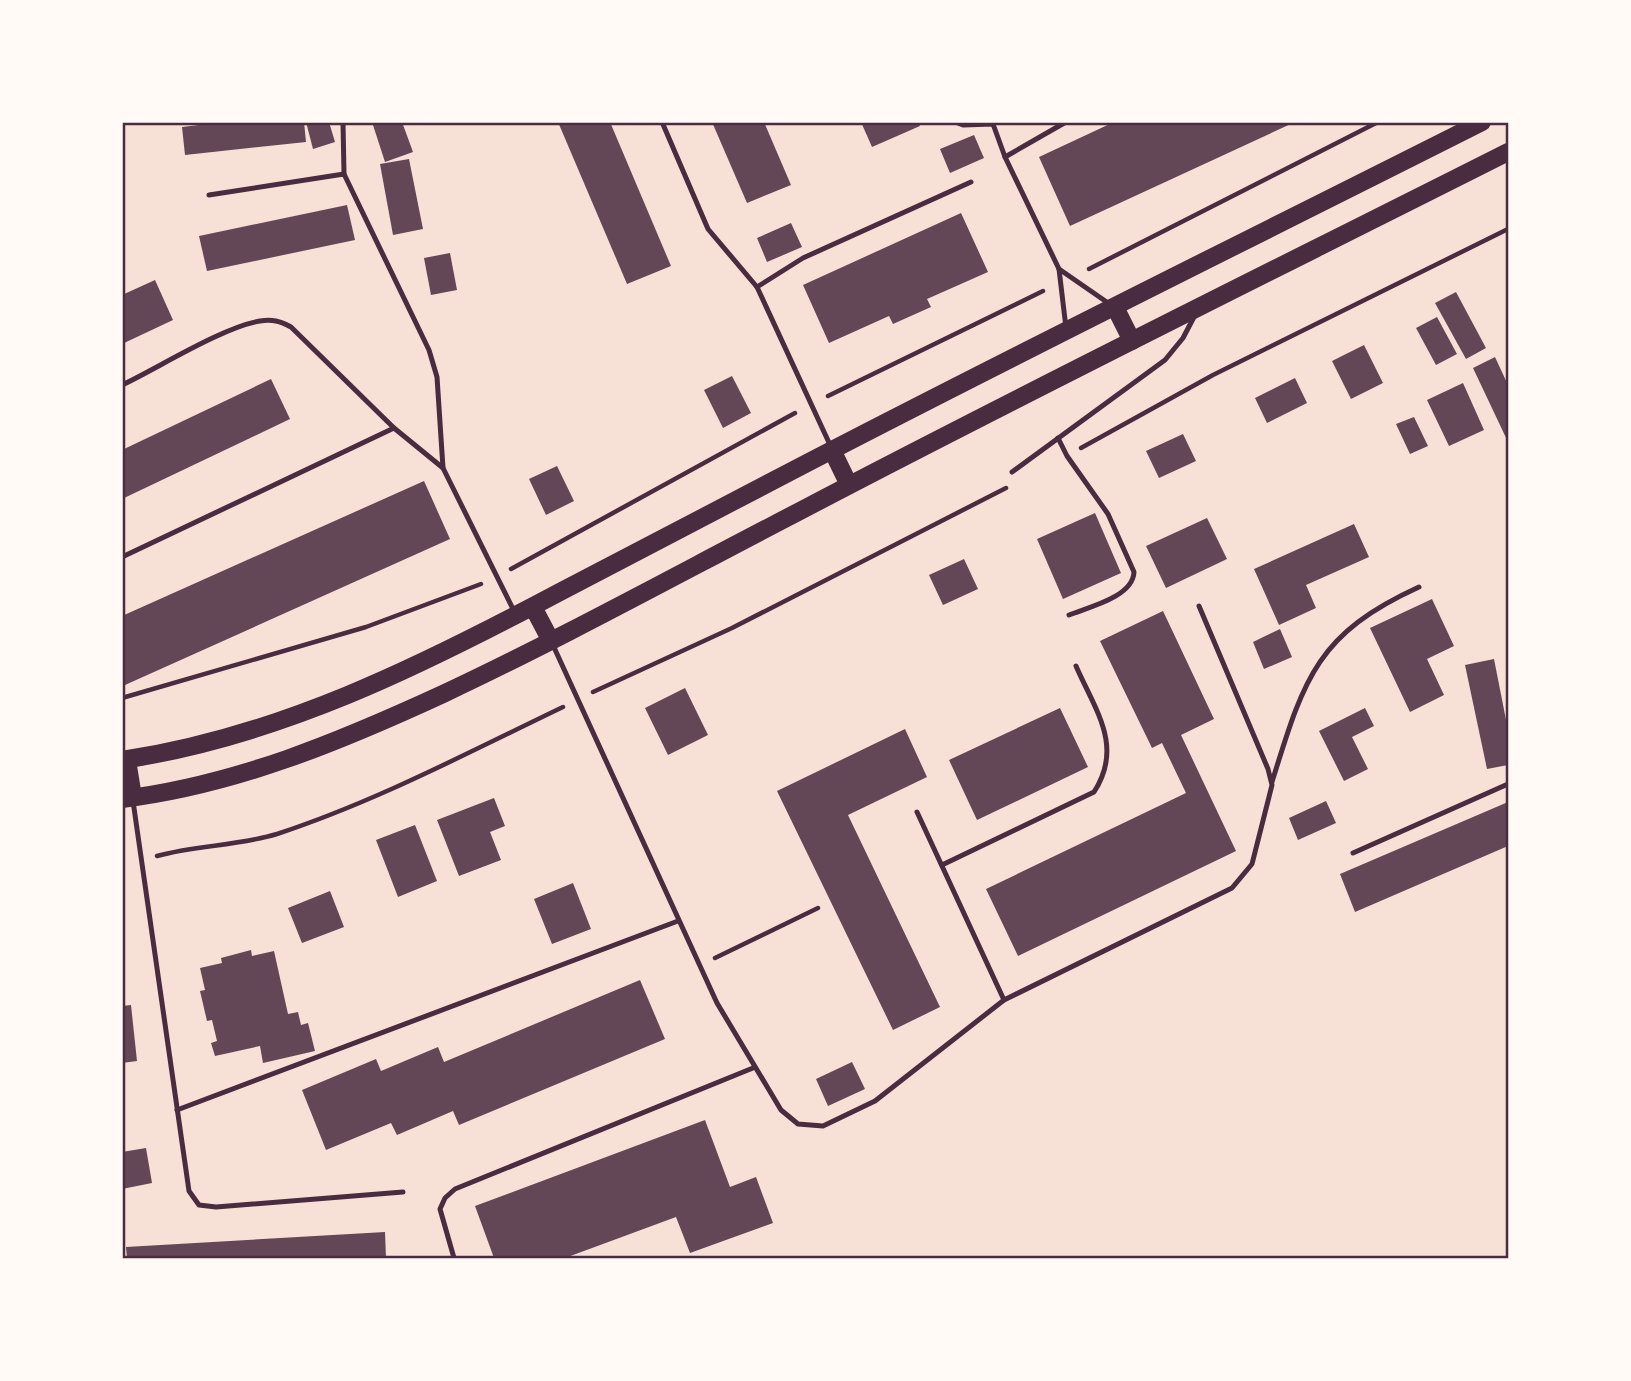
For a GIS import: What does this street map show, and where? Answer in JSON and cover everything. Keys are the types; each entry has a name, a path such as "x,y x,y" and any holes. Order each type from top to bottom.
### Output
{"main road":[{"path":"1482,122 1459,128 832,450 516,616 357,691 294,716 224,738 125,760 128,798 235,775 306,753 371,727 551,641 849,485 1508,152"},
{"path":"1115,307 1132,341"},
{"path":"832,450 849,485"},
{"path":"533,607 551,641"}],"lane":[{"path":"343,122 344,174 429,350 437,377 443,468 516,616"},
{"path":"662,122 708,229 757,287 832,450"},
{"path":"955,122 963,125 994,123 1005,157 1059,269 1066,332"},
{"path":"1005,157 1066,122"},
{"path":"209,195 344,174"},
{"path":"757,287 803,258 971,182"},
{"path":"1059,269 1115,307"},
{"path":"1012,472 1164,360 1183,338 1199,307"},
{"path":"122,385 237,328 260,321 278,321 291,327 394,428 443,468"},
{"path":"122,557 394,428"},
{"path":"1058,438 1067,456 1108,514 1133,572 1133,581 1126,590 1069,615"},
{"path":"551,641 699,966 753,1068 789,1118 798,1124 823,1126 891,1091 1004,1000 1232,888 1252,864 1293,713 1311,676 1335,640 1381,605 1419,587"},
{"path":"1199,606 1268,769 1272,785"},
{"path":"942,865 1094,792 1104,776 1108,755 1107,736 1076,666"},
{"path":"1353,853 1508,784"},
{"path":"128,798 189,1191 199,1205 216,1207 404,1192"},
{"path":"917,812 1004,1000"},
{"path":"177,1110 678,920"},
{"path":"454,1258 440,1209 445,1198 455,1189 753,1068"}],"path":[{"path":"122,698 366,627 496,577 787,417"},
{"path":"162,855 244,842 287,830 425,776 556,710"},
{"path":"699,966 818,908"}],"building":[{"path":"224,122 304,122 306,142 185,155 182,127"},
{"path":"306,122 329,122 335,142 313,149"},
{"path":"372,122 402,122 413,152 385,162"},
{"path":"558,122 610,122 671,266 627,284"},
{"path":"712,122 764,122 791,185 747,203"},
{"path":"861,122 918,122 920,126 872,147"},
{"path":"1114,122 1295,122 1070,226 1039,157"},
{"path":"974,135 984,158 950,173 940,149"},
{"path":"409,159 423,229 393,235 380,164"},
{"path":"347,205 355,240 207,271 199,236"},
{"path":"961,213 988,272 927,299 931,307 893,324 889,316 829,343 803,285"},
{"path":"791,223 802,247 767,262 757,238"},
{"path":"450,253 457,290 431,295 424,258"},
{"path":"155,280 173,320 122,344 122,295"},
{"path":"1456,292 1486,348 1466,359 1435,303"},
{"path":"1437,317 1457,354 1436,365 1416,328"},
{"path":"1364,345 1383,383 1351,399 1332,361"},
{"path":"1495,357 1508,385 1508,442 1473,368"},
{"path":"732,376 751,413 723,428 704,390"},
{"path":"1295,378 1307,403 1267,423 1255,398"},
{"path":"271,379 290,419 122,499 122,450"},
{"path":"1463,383 1484,430 1449,446 1427,400"},
{"path":"1414,417 1428,446 1410,454 1396,424"},
{"path":"1183,434 1196,461 1159,478 1146,451"},
{"path":"557,466 574,501 546,515 529,479"},
{"path":"424,481 450,539 125,685 122,616"},
{"path":"1095,513 1121,573 1063,599 1037,539"},
{"path":"1207,518 1227,559 1166,588 1146,546"},
{"path":"1354,524 1369,557 1306,585 1316,608 1279,625 1254,569"},
{"path":"964,559 978,589 943,605 929,575"},
{"path":"1432,599 1454,646 1427,659 1444,695 1410,712 1370,628"},
{"path":"1163,611 1214,719 1181,735 1236,851 1018,956 986,889 1186,793 1162,743 1152,748 1100,641"},
{"path":"1280,629 1292,657 1264,669 1253,642"},
{"path":"1494,659 1508,730 1508,765 1487,769 1465,665"},
{"path":"685,688 708,735 668,755 645,708"},
{"path":"1060,708 1088,767 977,820 949,760"},
{"path":"1365,708 1374,726 1352,737 1368,769 1344,781 1319,731"},
{"path":"905,729 927,777 848,815 940,1007 893,1030 777,791"},
{"path":"494,798 505,826 490,832 501,860 459,876 437,820"},
{"path":"1326,801 1336,823 1298,840 1289,818"},
{"path":"1508,802 1508,846 1355,912 1340,874"},
{"path":"415,825 437,881 398,897 376,840"},
{"path":"573,883 591,929 552,944 534,899"},
{"path":"330,891 344,927 302,943 288,908"},
{"path":"251,950 252,956 274,951 288,1014 298,1012 301,1025 308,1023 315,1051 263,1063 260,1046 215,1056 211,1043 217,1041 212,1020 207,1021 200,991 205,990 200,968 222,963 221,958"},
{"path":"640,980 665,1039 459,1125 453,1111 397,1135 391,1123 326,1150 302,1090 376,1059 381,1071 438,1047 444,1062"},
{"path":"131,1005 137,1061 122,1063 122,1006"},
{"path":"852,1062 865,1089 828,1106 816,1079"},
{"path":"705,1120 730,1187 756,1177 773,1223 690,1253 676,1217 565,1258 494,1258 475,1206"},
{"path":"146,1148 152,1183 122,1189 122,1152"},
{"path":"385,1232 386,1258 127,1258 126,1247"}]}
